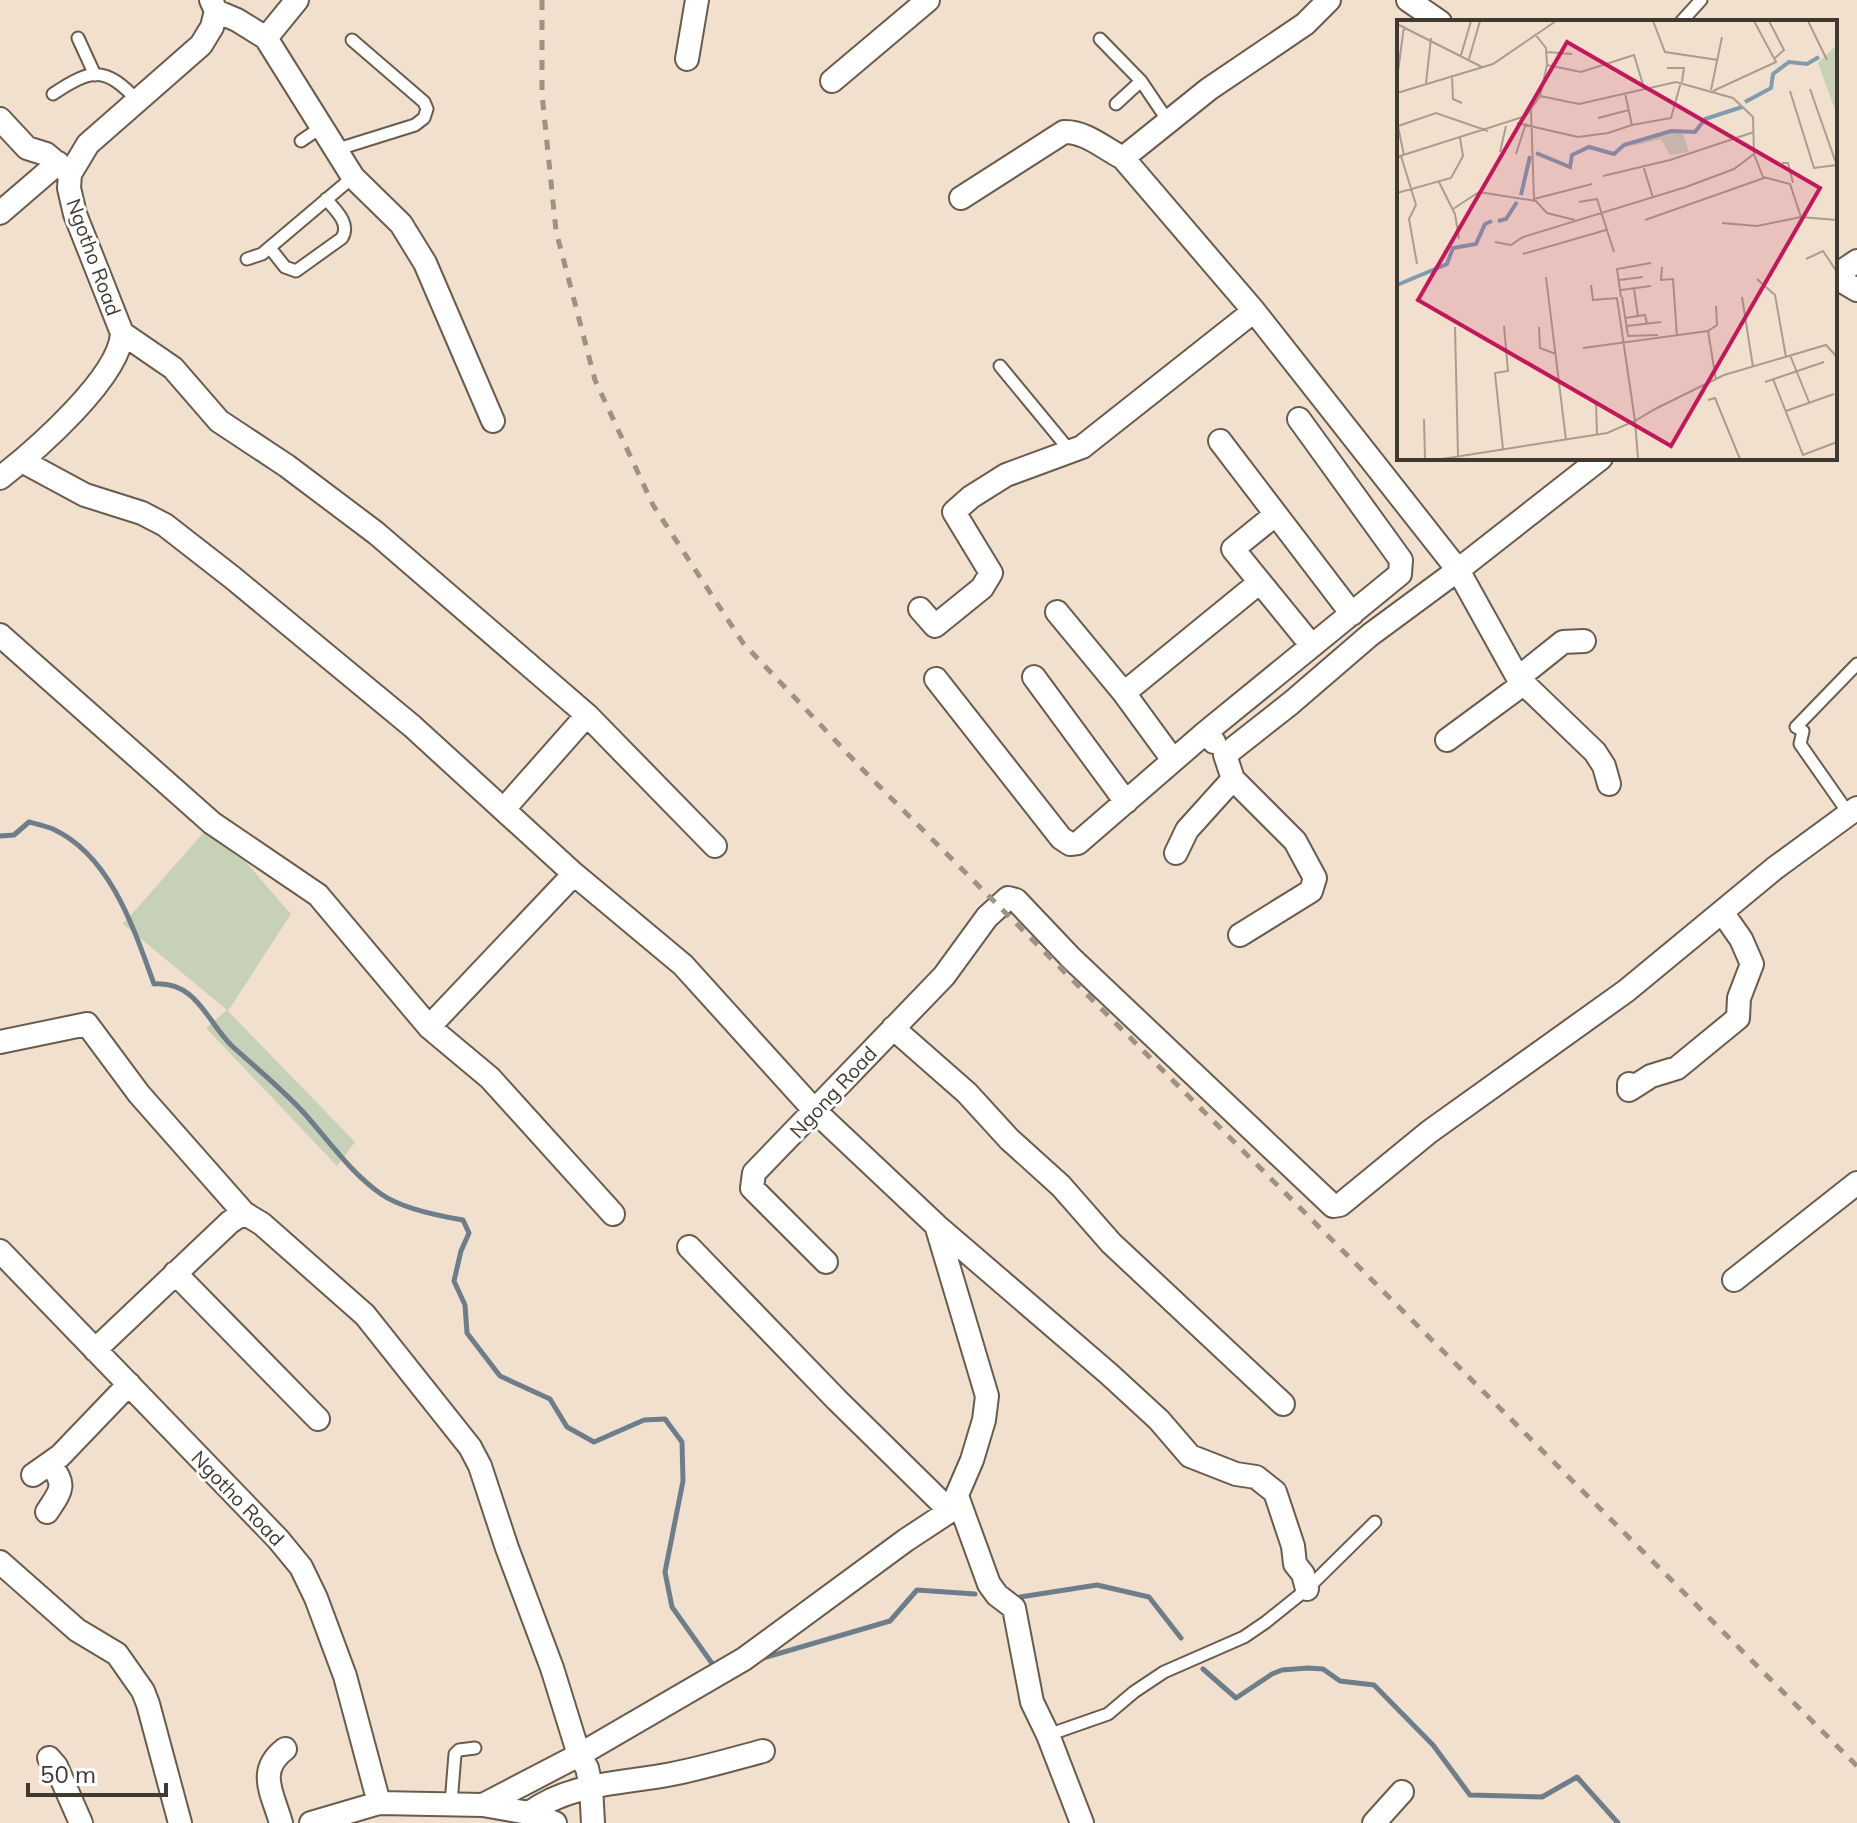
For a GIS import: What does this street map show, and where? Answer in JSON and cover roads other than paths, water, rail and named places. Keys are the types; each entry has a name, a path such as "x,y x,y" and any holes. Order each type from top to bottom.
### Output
{"street":[{"path":"266,38 297,0"},
{"path":"687,59 697,0"},
{"path":"832,81 928,0"},
{"path":"1123,158 1209,89 1305,24 1329,0"},
{"path":"1408,0 1437,20"},
{"path":"213,6 266,38 353,177 401,224 425,263 493,421"},
{"name":"Ngotho Road","path":"0,478 22,461 100,382 121,343 122,333 75,214 64,169 88,144 201,45 212,27 213,6"},
{"path":"0,119 27,148 46,154 64,169 0,213"},
{"path":"961,198 1064,132 1087,137 1123,158 1254,311 1458,570 1521,681 1595,752 1604,766 1609,784"},
{"path":"1837,275 1857,261"},
{"path":"1837,277 1857,290"},
{"path":"920,609 935,626 982,588 991,573 954,512 1006,475 1082,447 1254,311"},
{"path":"122,333 173,368 219,421 287,466 376,533 587,715 715,846"},
{"path":"936,679 1065,842 1078,843 1205,733 1400,574 1401,560 1299,419"},
{"path":"1220,441 1352,614"},
{"path":"1225,755 1370,635 1598,460"},
{"path":"22,461 85,495 142,513 165,525 412,726 574,874 683,965 816,1112 937,1226 1109,1374 1159,1420 1190,1456 1236,1474 1256,1477 1275,1492 1293,1546 1295,1564 1303,1574 1307,1589"},
{"path":"1275,515 1233,549 1312,646"},
{"path":"1124,693 1260,582"},
{"path":"1057,612 1124,693 1173,760"},
{"path":"0,635 212,823 318,895 429,1027 490,1078 613,1214"},
{"path":"1447,740 1521,681 1563,642 1584,641"},
{"path":"1034,677 1126,802"},
{"path":"504,809 587,715"},
{"path":"1205,733 1225,755 1233,779 1295,841 1315,878 1311,891 1240,935"},
{"path":"1176,853 1187,830 1233,779"},
{"path":"1629,1084 1629,1090 1651,1076 1677,1068 1738,1018 1739,998 1752,964 1741,939 1722,912 1775,868 1853,811"},
{"path":"429,1027 574,874"},
{"name":"Ngong Road","path":"826,1262 752,1188 754,1173 944,976 987,917 1008,898 1016,900 1071,958 1196,1073 1333,1206 1340,1205 1429,1132 1626,991 1722,912"},
{"path":"0,1042 87,1024 139,1094 244,1213 262,1224 365,1315 470,1447 491,1495 579,1755 587,1768 593,1823"},
{"path":"893,1028 967,1093 1009,1139 1061,1186 1111,1243 1283,1404"},
{"path":"1734,1280 1857,1183"},
{"path":"95,1350 230,1222 244,1213"},
{"path":"483,1805 579,1755 744,1659 954,1504 972,1460 984,1420 987,1396 937,1226"},
{"path":"689,1247 837,1400 954,1504 989,1584 1014,1608 1032,1702 1082,1823"},
{"name":"Ngotho Road","path":"3,1261 129,1384 278,1539 301,1567 345,1676 379,1803"},
{"path":"175,1273 318,1419"},
{"path":"47,1512 56,1499 61,1482 60,1476 42,1470 129,1384"},
{"path":"0,1562 77,1630 117,1654 143,1691 180,1823"},
{"path":"281,1823 267,1776 271,1760 285,1749"},
{"path":"529,1813 554,1798 591,1786 701,1768 763,1751"},
{"path":"49,1758 56,1766 81,1823"},
{"path":"1374,1823 1402,1792"},
{"path":"311,1823 379,1803 483,1805 529,1813 555,1823"}],"lane":[{"path":"1683,20 1698,1"},
{"path":"78,38 95,75"},
{"path":"1100,39 1141,81 1168,121"},
{"path":"335,150 415,125 424,118 427,109 424,102 352,40"},
{"path":"53,94 76,79 95,75 115,78 138,102"},
{"path":"1116,104 1141,81"},
{"path":"301,141 320,128"},
{"path":"247,259 270,248 353,177"},
{"path":"270,248 285,267 296,271 342,238 344,223 326,199"},
{"path":"1000,366 1072,452"},
{"path":"1853,811 1800,744 1803,731 1796,727 1857,664"},
{"path":"1048,1735 1108,1714 1164,1672 1244,1637 1307,1589 1375,1522"},
{"path":"451,1804 455,1754 459,1750 475,1748"}],"waterway":[{"path":"0,836 14,835 29,822 53,829 73,841 105,875 118,896 154,984 169,985 191,996 232,1046 296,1104 350,1166 381,1194 409,1207 463,1220 469,1233 454,1281 465,1305 467,1333 500,1376 550,1399 567,1427 594,1442 644,1420 665,1419 682,1442 683,1481 665,1572 672,1607 716,1669"},
{"path":"1020,1597 1097,1585 1149,1597 1181,1638"},
{"path":"760,1659 890,1621 917,1590 975,1594"},
{"path":"1203,1669 1236,1698 1282,1670 1323,1669 1340,1681 1374,1685 1433,1745 1470,1795 1542,1797 1577,1777 1618,1823"}],"railway":[{"path":"542,0 542,94 556,231 595,380 653,505 743,643 867,774 1857,1766"}]}
